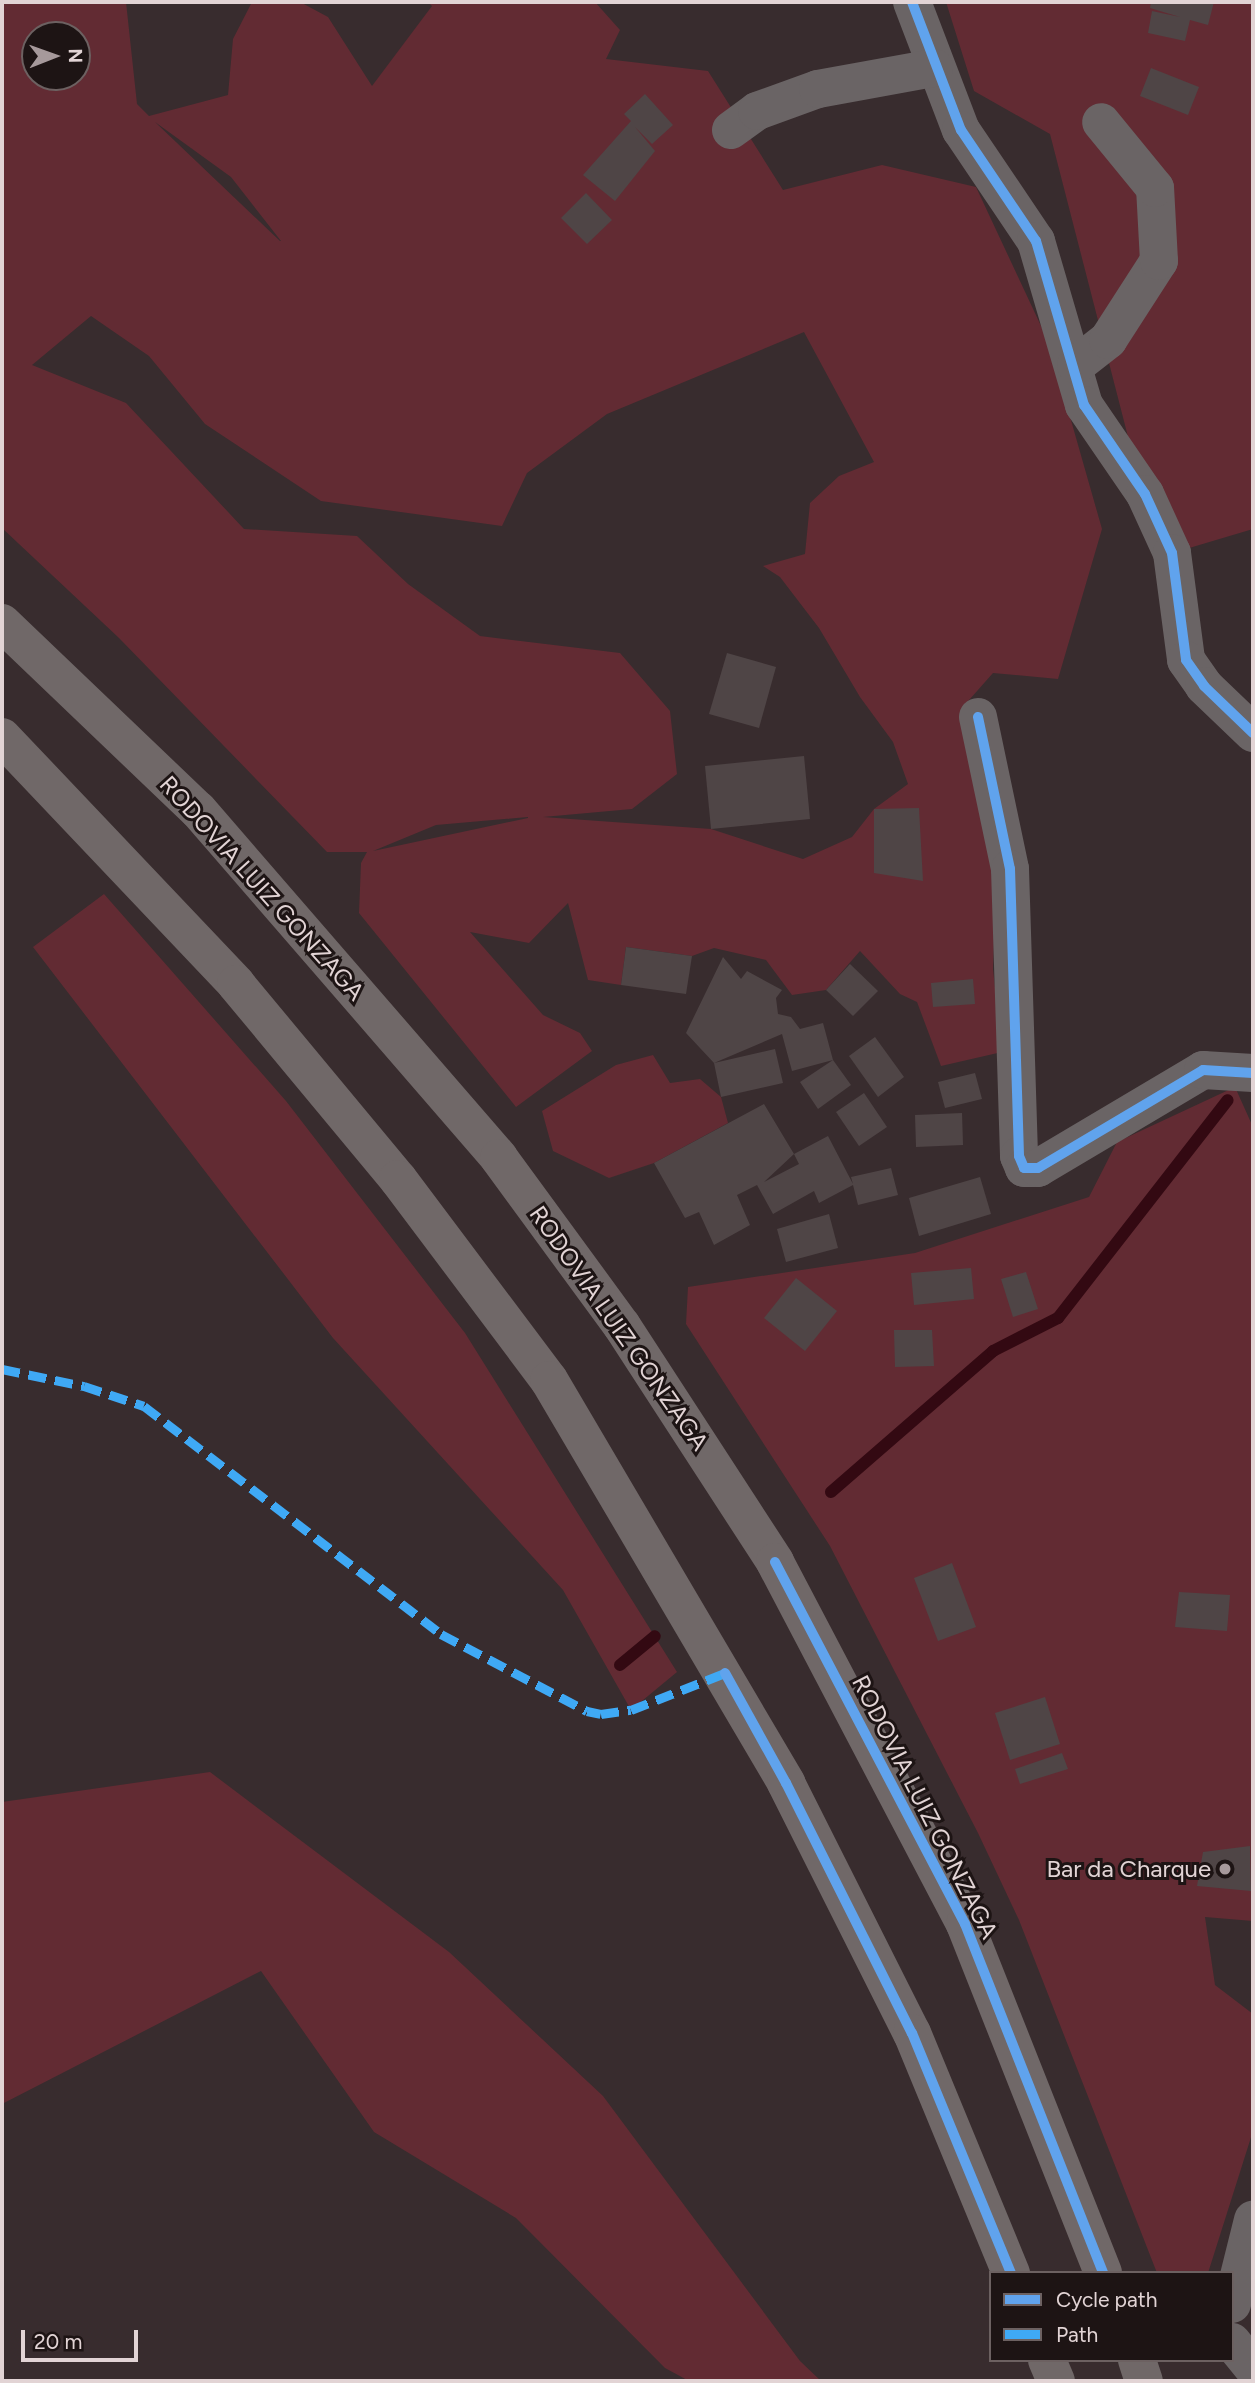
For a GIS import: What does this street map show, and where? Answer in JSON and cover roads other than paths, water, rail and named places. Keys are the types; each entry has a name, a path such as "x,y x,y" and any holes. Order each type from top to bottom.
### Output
{"highway":[{"name":"RODOVIA LUIZ GONZAGA","path":"2,623 198,810 499,1158 622,1326 775,1562 965,1924 1102,2271"},
{"path":"2,737 236,984 398,1179 549,1380 786,1783 912,2033 1010,2271"},
{"path":"1048,2362 1056,2381"},
{"path":"1139,2362 1144,2381"}],"street":[{"path":"912,2 934,68 961,130 1037,242 1076,365 1084,405 1145,494 1172,552 1186,660 1204,686 1253,733"},
{"path":"731,130 757,111 818,89 934,68"},
{"path":"1076,365 1108,340 1159,261 1155,188 1101,122"},
{"path":"978,717 1010,869 1019,1142 1024,1168 1038,1168 1203,1070 1253,1073"},
{"path":"1234,2296 1253,2220"},
{"path":"1234,2344 1253,2368"}],"waterway":[{"path":"831,1492 993,1351 1058,1318 1228,1100"},
{"path":"620,1665 655,1636"}],"place":[{"name":"Bar da Charque","path":"1225,1869"}]}
